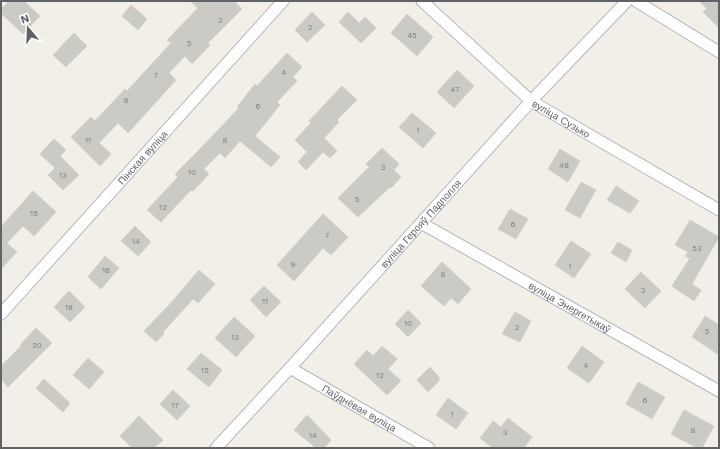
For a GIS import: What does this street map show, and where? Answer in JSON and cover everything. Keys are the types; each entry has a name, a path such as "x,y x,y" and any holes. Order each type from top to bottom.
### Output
{"street":[{"name":"Пінская вуліца","path":"1,314 283,1"},
{"name":"вуліца Сузько","path":"422,1 531,101 719,210"},
{"name":"вуліца Герояў Падполля","path":"216,448 531,101 627,1"},
{"path":"636,1 719,52"},
{"name":"вуліца Энергетыкаў","path":"421,223 719,391"},
{"name":"Паўднёвая вуліца","path":"290,368 429,448"}],"building":[{"path":"9,1 24,1 40,16 23,34 1,13 1,9"},
{"path":"190,1 234,1 242,9 208,43 210,45 192,64 185,56 169,73 176,80 128,133 118,123 99,143 111,154 100,166 71,137 91,117 95,121 125,89 127,91 171,43 167,40 198,8"},
{"path":"699,1 719,1 719,28 703,12 707,9"},
{"path":"131,5 147,19 138,30 122,16"},
{"path":"312,12 325,25 307,42 295,30"},
{"path":"348,12 359,23 365,17 376,28 361,43 339,22"},
{"path":"407,14 433,37 417,56 391,33"},
{"path":"74,33 87,46 66,67 53,55"},
{"path":"287,53 302,67 293,77 297,81 277,102 280,105 255,136 280,157 271,167 240,141 225,158 220,153 204,169 209,174 193,191 191,190 161,222 147,210 178,177 175,174 239,108 237,107 255,84 257,86"},
{"path":"457,70 474,86 454,108 437,92"},
{"path":"342,86 357,100 337,120 339,122 324,138 337,151 330,158 323,152 306,170 298,162 307,152 295,140 311,123 309,121"},
{"path":"412,113 436,133 423,148 399,127"},
{"path":"54,139 66,150 60,156 79,175 63,190 48,175 55,168 40,154"},
{"path":"382,148 399,164 394,170 401,177 391,188 390,187 358,217 338,198 369,167 366,164"},
{"path":"560,149 580,161 568,182 548,169"},
{"path":"581,182 596,190 580,218 565,210"},
{"path":"616,186 639,201 630,213 607,200"},
{"path":"33,191 56,212 34,236 23,226 7,243 17,252 1,269 1,227"},
{"path":"510,209 528,219 516,239 498,229"},
{"path":"323,214 348,237 331,255 323,248 294,281 277,265"},
{"path":"690,220 719,237 692,284 701,290 694,301 672,286 690,258 685,256 688,252 675,245"},
{"path":"135,226 151,242 138,256 121,241"},
{"path":"571,241 591,254 574,278 555,265"},
{"path":"618,242 632,250 626,262 611,253"},
{"path":"105,256 119,268 101,289 88,277"},
{"path":"442,262 471,289 458,304 451,298 444,306 421,286"},
{"path":"199,270 215,284 198,303 193,299 163,332 164,334 156,342 144,331"},
{"path":"641,272 661,291 645,308 625,289"},
{"path":"264,286 281,302 266,317 250,300"},
{"path":"69,291 85,307 70,322 54,307"},
{"path":"408,310 421,323 408,337 395,324"},
{"path":"515,312 531,321 520,342 502,334"},
{"path":"705,316 719,325 719,355 692,337"},
{"path":"234,317 255,336 236,357 215,338"},
{"path":"36,328 52,343 8,387 1,379 1,366"},
{"path":"382,346 397,359 388,369 401,381 387,395 354,364 367,350 373,356"},
{"path":"582,346 604,362 589,383 567,368"},
{"path":"201,353 222,370 209,387 187,369"},
{"path":"88,358 104,372 89,389 73,375"},
{"path":"430,367 439,377 439,381 428,392 417,380"},
{"path":"44,379 70,403 63,412 36,388"},
{"path":"638,382 665,397 652,419 626,404"},
{"path":"173,390 190,406 177,420 160,404"},
{"path":"448,398 468,413 456,429 436,415"},
{"path":"684,410 714,426 702,448 697,448 671,434"},
{"path":"307,415 331,440 324,448 316,448 294,430"},
{"path":"139,416 163,440 154,448 132,448 120,436"},
{"path":"508,418 532,437 524,448 493,448 480,438 493,421 501,427"}]}
